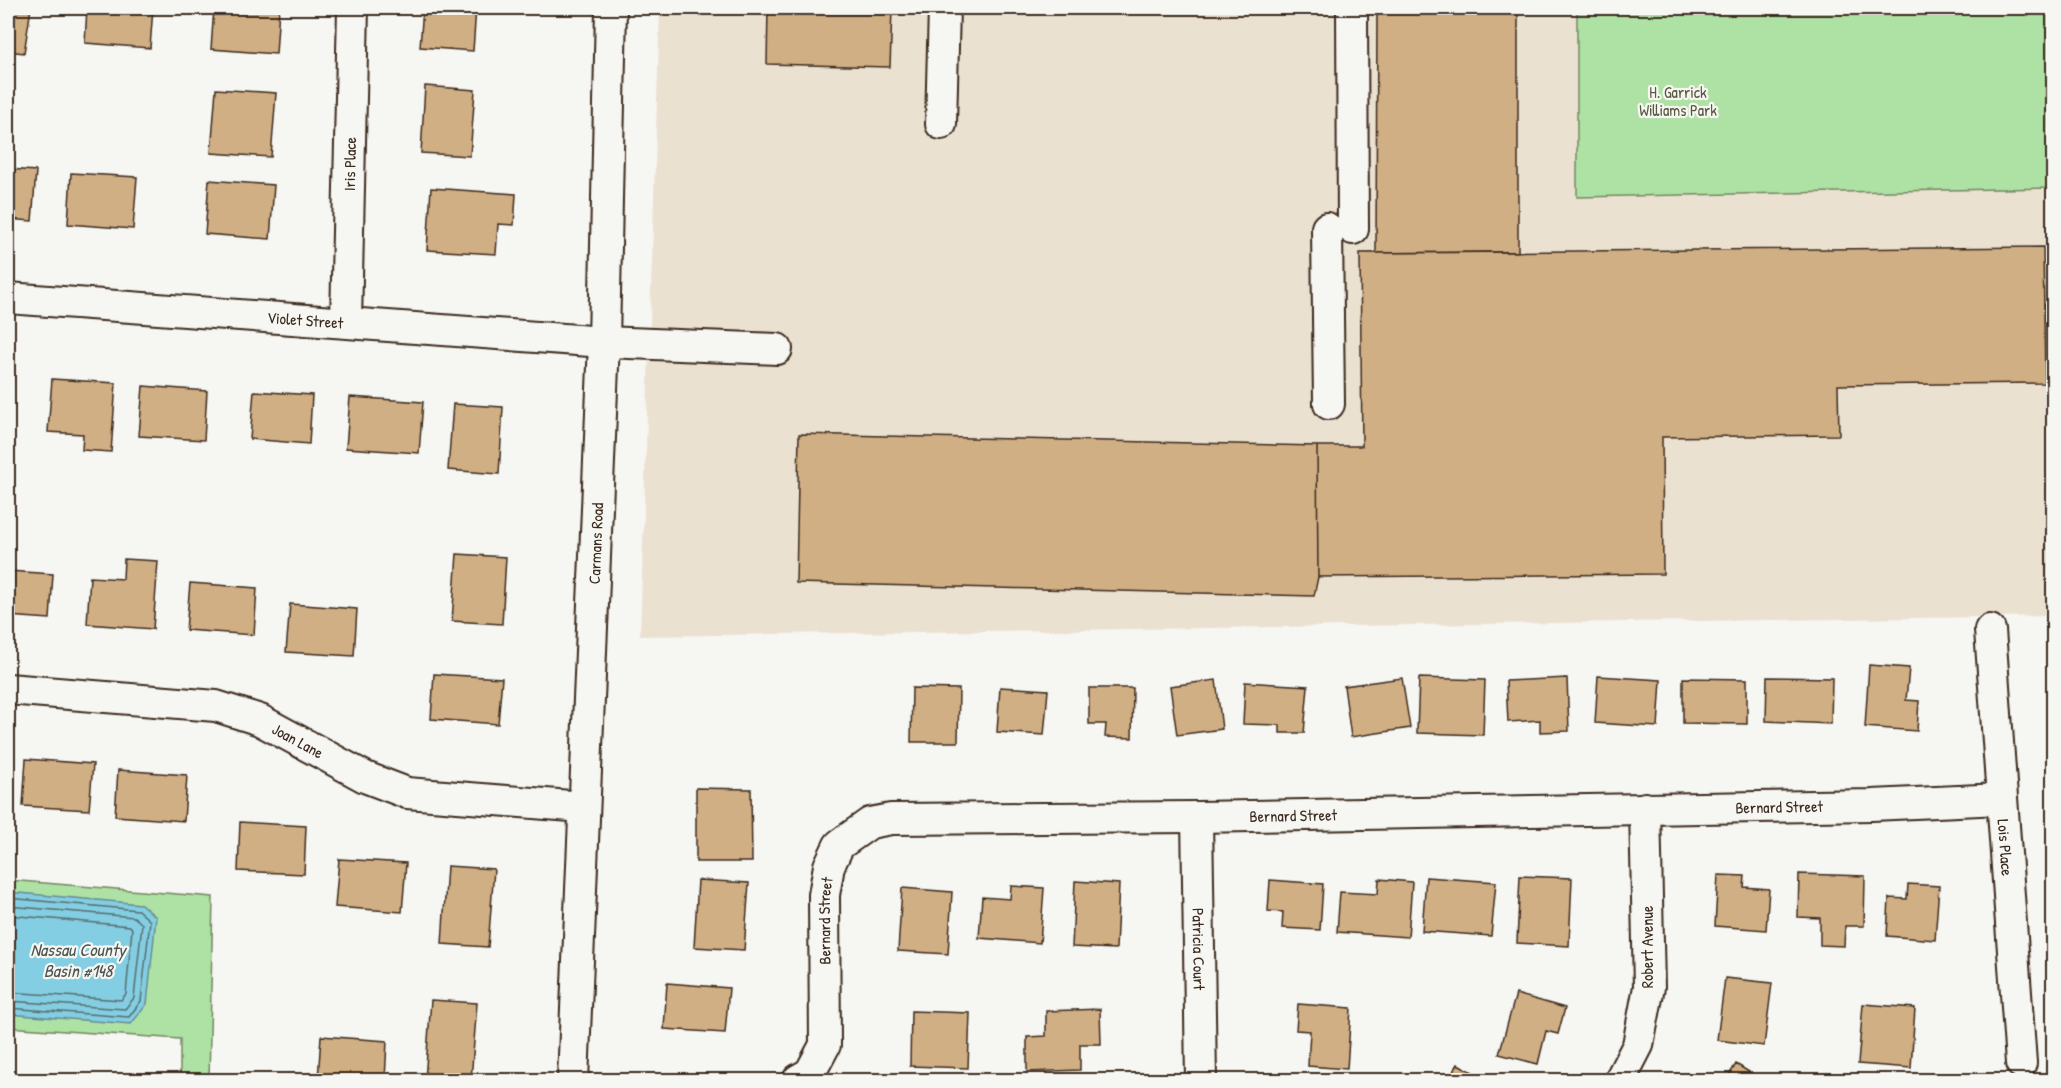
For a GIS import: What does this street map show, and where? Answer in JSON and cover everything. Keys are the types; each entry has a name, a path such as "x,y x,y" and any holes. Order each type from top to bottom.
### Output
{"street":[{"name":"Iris Place","path":"346,322 353,8"},
{"name":"Carmans Road","path":"573,1080 604,342 611,8"},
{"path":"940,124 944,8"},
{"path":"1329,404 1352,8"},
{"name":"Violet Street","path":"8,298 604,342 777,349"},
{"name":"Lois Place","path":"1990,630 2021,1063"},
{"name":"Joan Lane","path":"8,689 216,706 260,720 364,777 407,794 584,807"},
{"name":"Bernard Street","path":"798,1080 810,1073 825,1045 824,895 829,866 839,845 870,823 891,819 1197,817 1872,805 2001,799"},
{"name":"Robert Avenue","path":"1620,1080 1638,1045 1649,987 1645,808"},
{"name":"Patricia Court","path":"1197,817 1201,1080"}],"shaded area":[{"path":"660,8 1577,8 1577,196 2053,188 2053,616 640,636"}],"green space":[{"name":"H. Garrick Williams Park","path":"1577,8 2053,8 2053,188 1577,197"},
{"name":"Nassau County Basin #148","path":"8,880 213,897 209,1080 180,1080 180,1039 8,1027"}],"water":[{"name":"Nassau County Basin #148","path":"8,892 141,904 156,917 147,1004 131,1024 8,1014"}],"building":[{"path":"8,8 31,8 24,53 8,51"},
{"path":"87,8 153,8 150,48 85,43"},
{"path":"214,8 279,8 276,54 211,49"},
{"path":"423,8 476,8 473,51 420,47"},
{"path":"768,8 892,8 890,67 767,64"},
{"path":"1377,8 1518,8 1518,252 1376,253"},
{"path":"425,86 475,90 470,156 421,153"},
{"path":"216,89 276,93 271,157 211,153"},
{"path":"8,169 36,171 32,221 8,219"},
{"path":"71,173 137,177 133,229 68,224"},
{"path":"209,180 274,185 270,239 205,234"},
{"path":"431,188 516,194 514,225 498,224 496,254 427,250"},
{"path":"2043,247 2045,383 1838,385 1839,435 1662,437 1663,574 1318,577 1317,446 1362,446 1360,253"},
{"path":"8,376 13,376 10,431 8,431"},
{"path":"52,379 116,383 111,452 82,450 83,434 48,432"},
{"path":"143,386 207,391 204,440 139,436"},
{"path":"254,391 312,395 309,444 250,439"},
{"path":"350,397 423,402 419,453 346,448"},
{"path":"453,404 503,407 499,474 448,470"},
{"path":"799,434 1317,446 1318,577 1314,596 796,583"},
{"path":"457,554 506,557 502,624 452,621"},
{"path":"124,559 158,561 153,629 87,624 90,577 123,579"},
{"path":"8,571 53,574 50,619 8,616"},
{"path":"190,583 257,588 254,635 186,630"},
{"path":"290,604 357,609 354,656 286,652"},
{"path":"1869,665 1909,668 1906,700 1919,701 1917,731 1865,727"},
{"path":"434,674 502,678 498,724 431,719"},
{"path":"1598,676 1661,680 1658,727 1595,723"},
{"path":"1767,677 1832,678 1831,724 1766,721"},
{"path":"1402,678 1410,728 1351,737 1344,686"},
{"path":"1419,678 1485,680 1483,735 1417,733"},
{"path":"1567,678 1569,731 1540,732 1540,720 1508,722 1506,681"},
{"path":"1683,678 1747,679 1747,724 1683,723"},
{"path":"1216,680 1222,729 1177,735 1170,686"},
{"path":"1245,682 1308,686 1304,733 1280,733 1280,725 1243,724"},
{"path":"1000,687 1048,690 1044,735 997,732"},
{"path":"912,688 959,689 958,742 911,742"},
{"path":"1089,688 1133,688 1132,738 1105,737 1106,724 1089,724"},
{"path":"26,759 93,764 89,810 23,806"},
{"path":"118,770 187,775 184,821 115,816"},
{"path":"696,788 751,789 752,862 696,862"},
{"path":"240,822 306,826 304,874 238,871"},
{"path":"339,859 406,863 402,912 335,907"},
{"path":"447,866 494,869 488,947 442,944"},
{"path":"1799,874 1865,876 1864,926 1845,926 1844,946 1820,945 1820,918 1798,917"},
{"path":"1718,875 1745,876 1744,887 1769,889 1766,930 1715,926"},
{"path":"1520,876 1572,878 1569,946 1517,943"},
{"path":"1426,877 1496,882 1491,936 1422,931"},
{"path":"1379,879 1412,882 1408,937 1337,932 1340,892 1378,894"},
{"path":"698,880 749,883 744,950 694,947"},
{"path":"1270,880 1323,884 1320,930 1282,928 1283,912 1268,911"},
{"path":"1075,881 1119,884 1116,949 1072,947"},
{"path":"1908,884 1939,886 1935,940 1887,936 1889,898 1907,899"},
{"path":"1011,886 1044,888 1040,943 979,938 982,897 1010,899"},
{"path":"902,888 952,892 948,954 898,951"},
{"path":"1725,978 1772,983 1764,1046 1717,1040"},
{"path":"667,983 729,988 725,1033 664,1029"},
{"path":"1516,994 1565,1008 1558,1034 1546,1031 1538,1064 1499,1054"},
{"path":"431,1000 477,1003 471,1080 425,1080"},
{"path":"1298,1004 1351,1008 1347,1069 1308,1066 1310,1031 1296,1030"},
{"path":"1863,1004 1915,1008 1911,1068 1858,1064"},
{"path":"1100,1009 1101,1044 1080,1044 1080,1070 1027,1072 1027,1037 1046,1036 1046,1011"},
{"path":"911,1011 970,1013 968,1068 910,1066"},
{"path":"321,1036 387,1041 385,1080 318,1080"},
{"path":"1458,1064 1487,1080 1448,1080"},
{"path":"1736,1064 1762,1080 1726,1080"}]}
